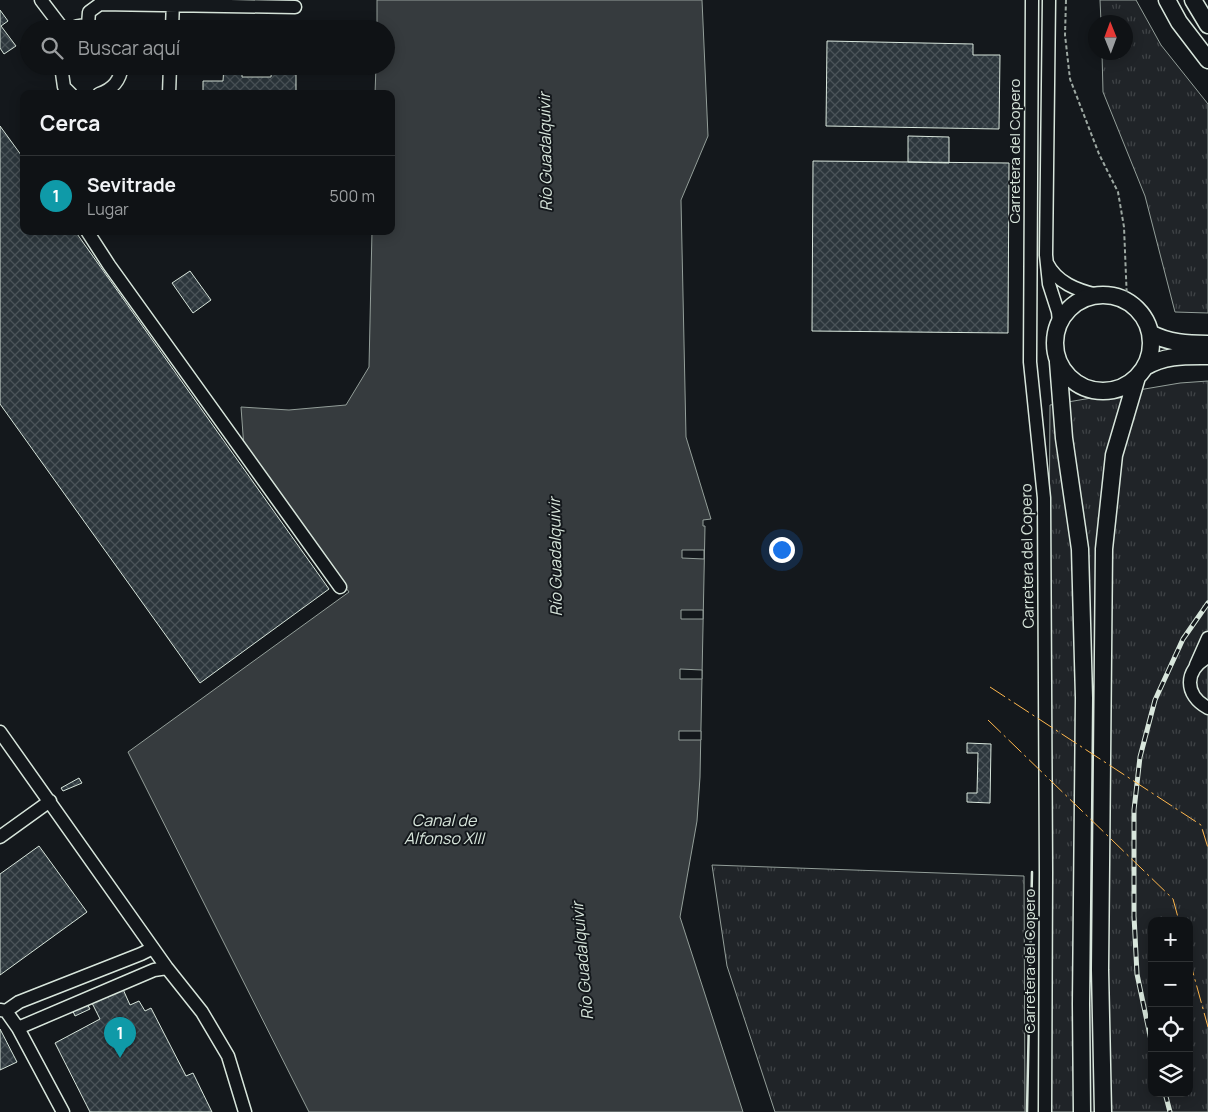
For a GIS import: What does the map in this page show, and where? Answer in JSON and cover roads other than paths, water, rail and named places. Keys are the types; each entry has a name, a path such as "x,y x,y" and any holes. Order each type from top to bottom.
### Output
{"main road":[{"path":"1168,0 1179,22 1208,60"},
{"path":"1193,0 1208,25"},
{"path":"1082,1112 1081,994 1084,698 1080,549 1064,438 1055,342 1059,322 1066,312 1074,304 1085,298 1097,295 1113,296 1127,301 1138,309 1146,320 1150,333 1150,350 1114,455 1104,549 1100,970 1103,1112"},
{"path":"1150,333 1174,343 1208,344"},
{"path":"1058,362 1067,375 1079,384 1093,390 1109,391 1124,386 1141,372 1166,357 1208,356"}],"street":[{"path":"41,0 56,20"},
{"name":"Carretera del Copero","path":"1032,0 1030,362 1044,498 1045,1112"},
{"path":"1049,0 1047,263 1049,284 1058,312 1059,322"},
{"path":"92,20 89,12 100,4 173,3 295,7"},
{"path":"172,20 173,3"},
{"path":"62,75 64,87 67,90"},
{"path":"108,90 114,86 120,75"},
{"path":"169,90 170,75"},
{"path":"94,235 115,273 340,587"},
{"path":"1047,263 1054,274 1068,285 1097,295"},
{"path":"1208,638 1191,674 1190,684 1193,695 1198,703 1208,708"},
{"path":"1196,666 1208,657"},
{"path":"0,732 50,800 167,968 202,1012 228,1056 245,1112"},
{"path":"0,836 50,800"},
{"path":"63,1112 18,1028 3,1010 153,948"},
{"path":"18,1028 154,970 167,968"}],"water":[{"name":"Canal de Alfonso XIII","path":"377,0 702,0 708,136 681,200 686,437 711,519 703,520 703,526 705,526 700,777 697,821 680,917 743,1112 309,1112 128,752 349,592 290,512 245,462 241,407 289,410 346,405 369,367 372,235 395,235 395,90 375,90 376,75 395,75 395,20 377,20"}],"railway":[{"path":"1148,1026 1137,974 1134,916 1134,810 1140,757 1155,700 1183,639 1208,603"},
{"path":"1166,1097 1170,1112"}],"place":[{"name":"Sevitrade","path":"120,1058"}],"water label":[{"name":"Río Guadalquivir","path":"545,152"},
{"name":"Río Guadalquivir","path":"555,557"},
{"name":"Río Guadalquivir","path":"582,961"}]}
